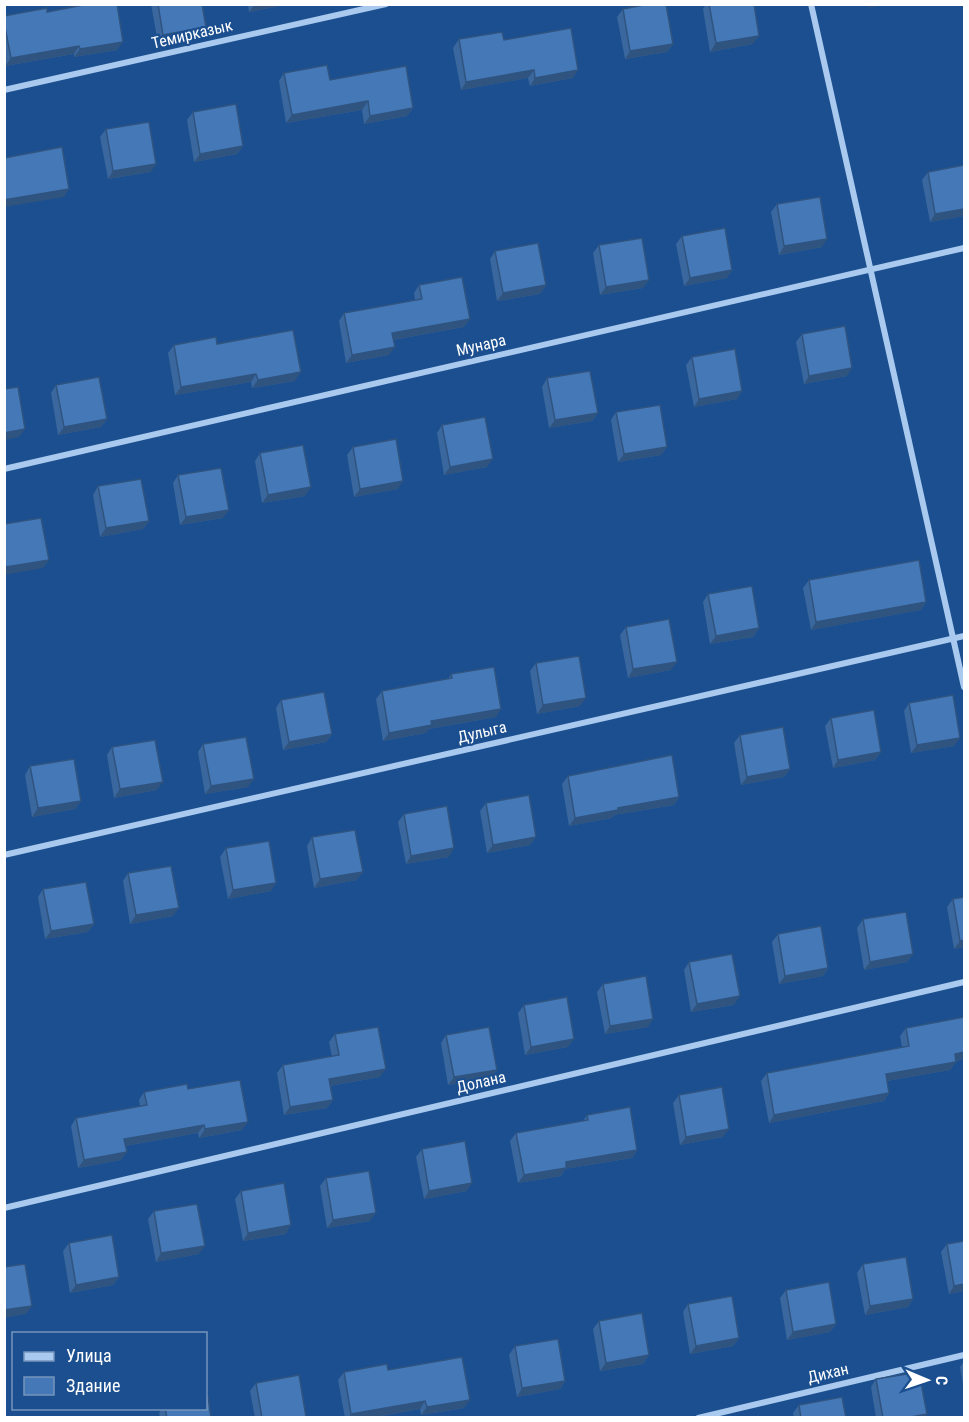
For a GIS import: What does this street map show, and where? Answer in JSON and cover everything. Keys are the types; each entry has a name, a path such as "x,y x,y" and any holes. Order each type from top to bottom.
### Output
{"street":[{"name":"Темирказык","path":"4,90 386,4"},
{"path":"811,4 964,687"},
{"name":"Мунара","path":"4,469 964,248"},
{"name":"Дулыга","path":"4,855 964,636"},
{"name":"Долана","path":"4,1208 964,982"},
{"name":"Дихан","path":"698,1418 964,1355"}],"building":[{"path":"88,4 117,4 123,42 80,49 79,46 11,58 4,16 47,8 47,12"},
{"path":"158,4 202,4 206,27 163,35"},
{"path":"649,4 666,4 673,44 630,51 623,9"},
{"path":"709,4 754,4 759,36 716,43"},
{"path":"571,28 578,70 535,78 534,70 466,82 459,39 502,32 504,40"},
{"path":"327,65 330,80 406,66 413,108 370,116 368,101 292,115 284,73"},
{"path":"236,104 243,146 200,154 193,112"},
{"path":"149,122 156,164 113,171 106,129"},
{"path":"62,147 69,189 4,200 4,158"},
{"path":"964,165 964,209 935,214 928,172"},
{"path":"820,197 827,239 784,246 777,204"},
{"path":"725,228 732,270 690,278 682,236"},
{"path":"642,238 649,280 606,287 599,245"},
{"path":"538,243 546,285 503,293 495,251"},
{"path":"462,277 470,319 392,333 395,347 352,355 344,313 422,299 419,285"},
{"path":"845,326 852,368 809,376 802,334"},
{"path":"293,330 301,372 258,380 256,374 181,387 174,345 216,337 217,344"},
{"path":"735,349 742,391 699,399 692,357"},
{"path":"590,371 598,413 555,420 547,378"},
{"path":"99,377 107,419 64,427 56,385"},
{"path":"18,387 25,429 4,433 4,389"},
{"path":"660,405 667,447 624,454 616,412"},
{"path":"485,417 493,459 450,467 442,425"},
{"path":"396,439 403,481 360,489 353,447"},
{"path":"303,445 311,487 268,495 260,453"},
{"path":"221,468 229,510 186,517 178,475"},
{"path":"141,479 149,521 106,528 98,486"},
{"path":"41,518 49,560 6,567 4,524"},
{"path":"919,560 926,602 816,622 809,580"},
{"path":"752,586 759,628 716,636 708,594"},
{"path":"669,619 677,662 633,669 626,627"},
{"path":"579,656 586,698 543,705 536,663"},
{"path":"494,667 501,709 431,721 432,725 389,733 382,691 452,678 451,674"},
{"path":"324,692 332,734 289,742 281,700"},
{"path":"953,695 960,738 917,745 909,703"},
{"path":"874,710 881,752 838,760 831,718"},
{"path":"783,727 790,769 747,777 740,735"},
{"path":"246,737 254,779 211,786 203,744"},
{"path":"155,740 163,782 120,789 112,747"},
{"path":"672,755 679,797 575,818 568,776"},
{"path":"74,759 81,801 38,808 30,766"},
{"path":"529,795 536,837 493,845 486,803"},
{"path":"447,806 454,848 411,856 404,814"},
{"path":"355,830 363,872 320,879 312,837"},
{"path":"269,841 276,883 233,890 226,848"},
{"path":"171,866 179,908 136,915 128,873"},
{"path":"86,882 94,924 51,931 43,889"},
{"path":"964,897 964,940 960,941 953,899"},
{"path":"906,912 913,954 870,962 863,919"},
{"path":"821,926 828,968 785,976 778,934"},
{"path":"732,954 740,996 697,1004 689,962"},
{"path":"646,976 653,1019 610,1026 603,984"},
{"path":"567,997 574,1039 531,1047 524,1005"},
{"path":"964,1017 964,1052 955,1054 956,1062 886,1074 889,1093 774,1115 767,1073 909,1046 906,1028"},
{"path":"378,1027 386,1069 329,1079 333,1100 290,1107 283,1065 339,1055 335,1034"},
{"path":"489,1027 497,1070 454,1077 446,1035"},
{"path":"240,1080 248,1122 205,1129 204,1125 124,1139 127,1152 84,1160 76,1118 147,1105 144,1092 187,1084 188,1089"},
{"path":"722,1087 729,1129 686,1137 679,1095"},
{"path":"630,1107 637,1150 566,1162 566,1168 524,1175 516,1133 588,1120 587,1115"},
{"path":"465,1141 472,1183 429,1191 422,1149"},
{"path":"369,1171 376,1213 333,1220 326,1178"},
{"path":"284,1183 291,1225 248,1233 241,1191"},
{"path":"197,1204 205,1246 161,1253 154,1211"},
{"path":"112,1235 119,1277 76,1285 69,1243"},
{"path":"964,1241 964,1284 954,1286 947,1244"},
{"path":"906,1257 913,1299 870,1306 863,1264"},
{"path":"25,1264 32,1306 4,1310 4,1267"},
{"path":"829,1282 836,1324 793,1332 786,1290"},
{"path":"732,1296 739,1338 696,1346 688,1304"},
{"path":"642,1313 649,1355 606,1363 599,1321"},
{"path":"558,1339 565,1381 522,1388 515,1346"},
{"path":"462,1357 470,1400 427,1407 425,1401 351,1414 344,1372 387,1364 388,1370"},
{"path":"919,1372 927,1414 905,1418 883,1418 876,1379"},
{"path":"299,1375 306,1417 262,1418 256,1383"},
{"path":"208,1397 211,1418 167,1418 165,1410 207,1410"},
{"path":"842,1397 846,1418 801,1418 799,1405"}]}
